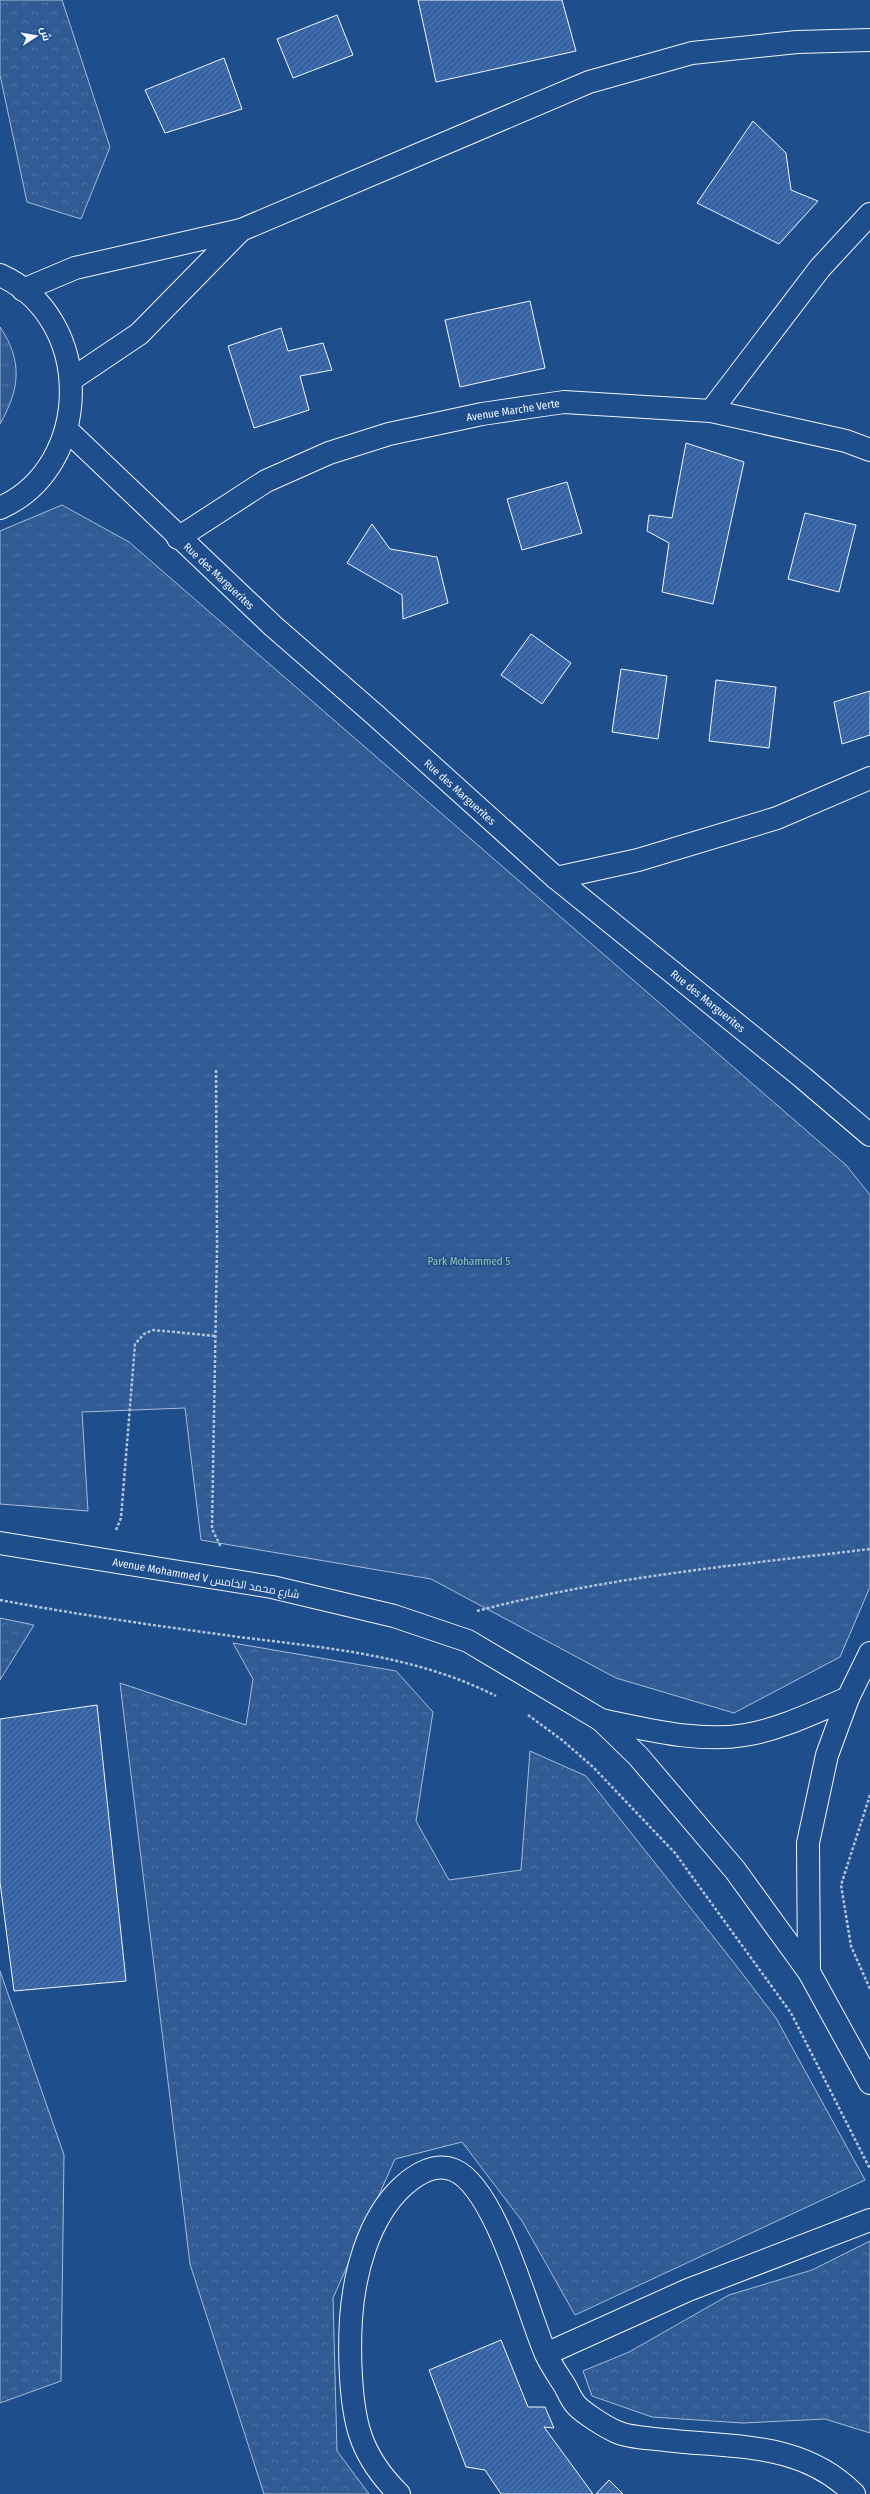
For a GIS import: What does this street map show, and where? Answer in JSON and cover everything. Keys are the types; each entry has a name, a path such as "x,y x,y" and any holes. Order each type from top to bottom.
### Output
{"street":[{"path":"24,290 75,268 241,230 589,82 692,53 797,42 870,40"},
{"path":"711,410 820,268 870,214"},
{"path":"72,379 139,334 241,230"},
{"path":"0,508 24,493 42,476 57,454 66,430 72,404 72,379 66,353 57,329 42,308 24,290 1,272"},
{"name":"Avenue Marche Verte","path":"178,538 266,481 329,453 389,434 482,414 564,402 711,410 846,442 870,450"},
{"name":"Rue des Marguerites","path":"66,430 178,538 273,626 374,714 556,878 802,1077 870,1136"},
{"path":"556,878 638,860 762,823 870,778"},
{"name":"Avenue Mohammed V شارع محمد الخامس","path":"0,1544 272,1587 394,1616 468,1642 601,1720"},
{"path":"809,1972 808,1843 827,1755 848,1698 870,1653"},
{"path":"601,1720 686,1735 746,1735 790,1721 848,1698"},
{"path":"601,1720 638,1756 735,1870 809,1972 870,2083"},
{"path":"399,2494 384,2480 360,2434 352,2382 351,2319 359,2266 380,2215 396,2193 414,2176 432,2169 453,2169 472,2185 498,2226 546,2354 577,2406 619,2433 706,2445 747,2446 778,2451 814,2465 841,2481 854,2494"},
{"path":"546,2354 688,2290 870,2220"}],"path":[{"path":"216,1070 216,1336 212,1529 226,1553"},
{"path":"114,1533 120,1518 135,1344 144,1334 153,1330 216,1336"},
{"path":"477,1615 471,1612 533,1596 689,1572 870,1549"},
{"path":"0,1600 99,1618 392,1658 459,1679 501,1699"},
{"path":"524,1713 562,1740 593,1767 674,1852 791,2013 870,2169"},
{"path":"870,1795 841,1885 851,1946 870,1988"}],"green space":[{"path":"0,0 62,0 110,147 81,219 27,202 0,75"},
{"path":"0,327 13,352 16,375 12,399 0,424"},
{"name":"Park Mohammed 5","path":"62,505 129,542 846,1165 870,1195 870,1587 840,1657 734,1713 616,1678 431,1579 201,1540 185,1408 82,1412 88,1511 0,1504 0,531"},
{"path":"0,1618 34,1625 0,1680"},
{"path":"233,1643 396,1671 433,1712 416,1821 449,1880 521,1870 530,1751 586,1776 776,2018 865,2180 575,2315 522,2221 462,2142 395,2159 333,2298 337,2451 369,2494 264,2494 190,2264 120,1683 246,1725 253,1679"},
{"path":"0,1971 64,2155 61,2381 0,2403"},
{"path":"870,2241 870,2433 825,2419 743,2423 652,2417 592,2396 583,2371 629,2352 729,2295 812,2270"}],"building":[{"path":"418,0 562,0 576,51 436,82"},
{"path":"337,15 353,55 293,78 277,39"},
{"path":"224,58 242,109 165,133 145,90"},
{"path":"753,121 786,153 791,190 818,201 779,244 697,203"},
{"path":"530,301 545,368 460,387 445,320"},
{"path":"281,328 288,351 323,343 332,370 300,376 309,410 254,428 228,346"},
{"path":"686,443 744,462 713,604 662,592 669,543 647,531 649,515 672,518"},
{"path":"567,482 582,533 522,550 507,499"},
{"path":"805,513 856,525 839,592 788,579"},
{"path":"372,524 390,549 437,557 448,603 403,619 402,595 347,563"},
{"path":"531,634 571,663 542,704 501,675"},
{"path":"621,669 667,676 658,739 612,732"},
{"path":"716,680 776,687 769,748 709,741"},
{"path":"870,691 870,735 842,744 834,702"},
{"path":"97,1705 126,1981 14,1991 0,1882 0,1719"},
{"path":"501,2340 528,2407 545,2407 554,2428 544,2427 593,2494 501,2494 485,2470 466,2467 429,2370"},
{"path":"609,2480 623,2494 596,2494"}]}
